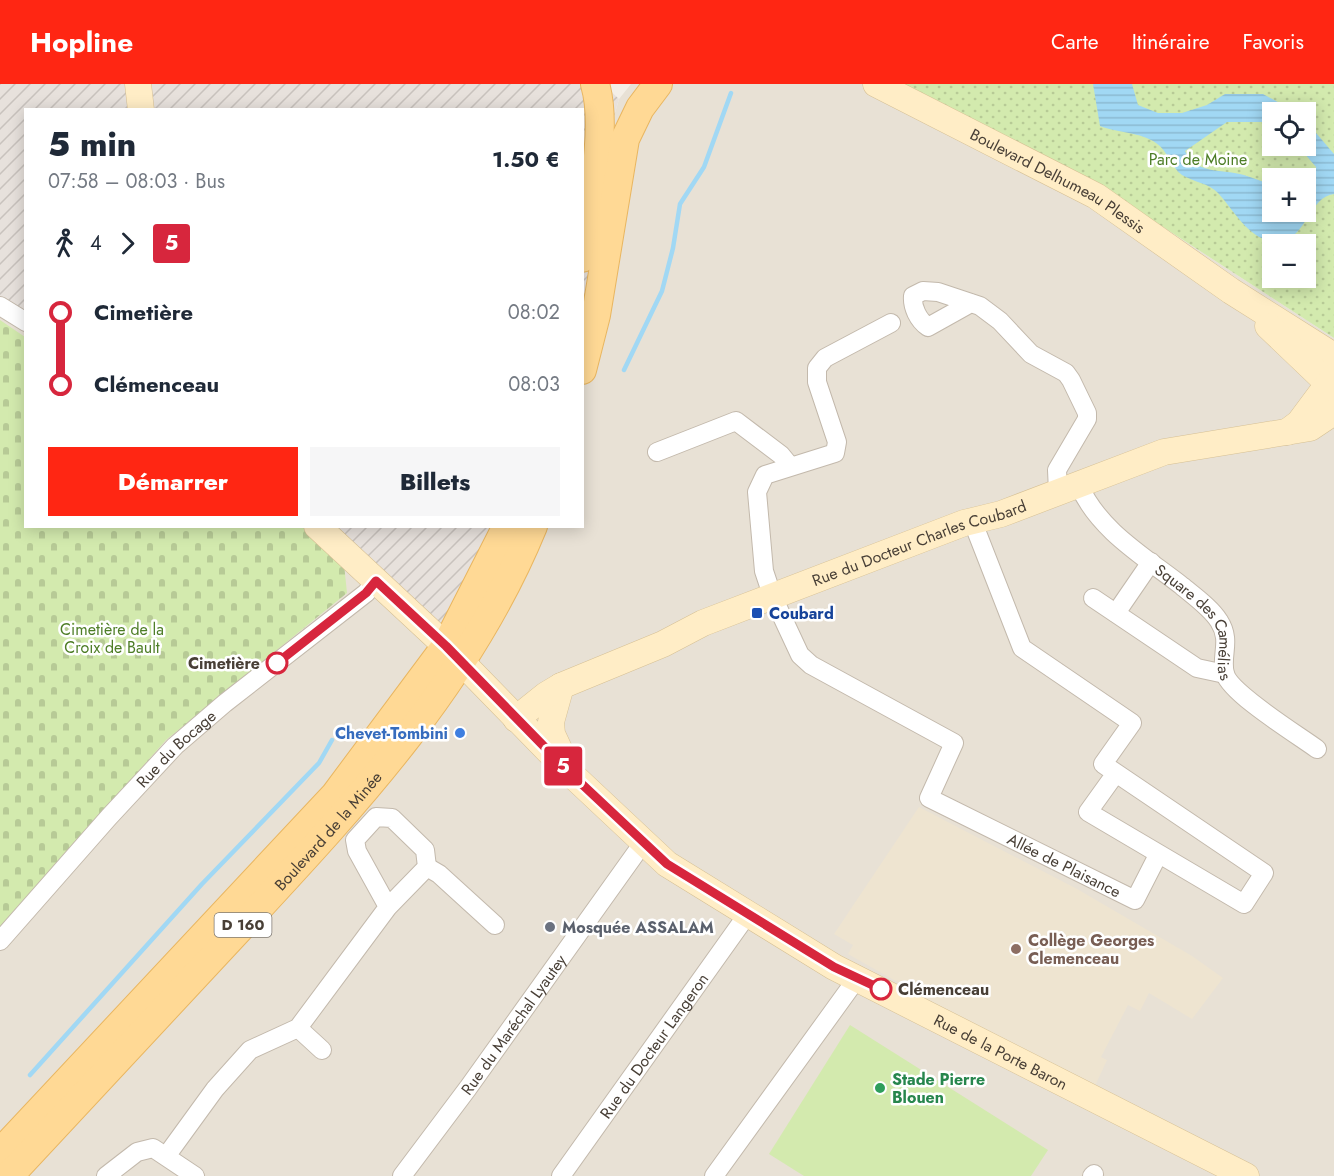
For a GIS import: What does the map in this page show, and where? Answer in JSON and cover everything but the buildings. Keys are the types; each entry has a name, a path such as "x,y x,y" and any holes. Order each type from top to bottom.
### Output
{"main road":[{"path":"584,244 600,130 600,101 596,84"},
{"path":"584,362 596,315 625,139 640,108 658,84"},
{"name":"D 160","path":"454,654 506,528"},
{"name":"D 160","path":"454,654 486,624 517,564 531,528"},
{"name":"Boulevard de la Minée","path":"0,1153 335,795 454,654"},
{"name":"Boulevard de la Minée","path":"9,1176 340,821 402,747 454,654"}],"street":[{"path":"138,84 141,108"},
{"name":"Boulevard Delhumeau Plessis","path":"876,84 1096,196 1231,291 1328,384"},
{"path":"971,303 980,306 1000,321 1031,354 1066,373 1087,413 1086,425 1057,470 1069,488"},
{"path":"0,306 24,321"},
{"name":"Allée de Plaisance","path":"891,323 825,358 818,368 818,382 837,442 835,453 765,475 757,492 764,571 772,595 800,655 811,665 954,743 929,798 1134,900 1158,855"},
{"name":"Rue du Docteur Charles Coubard","path":"516,719 537,701 561,686 772,595 972,520 1001,514 1164,452 1310,428 1328,384"},
{"path":"657,452 736,421 781,455 790,466"},
{"name":"Square des Camélias","path":"1069,488 1087,503 1111,531 1193,595 1219,620 1227,641 1225,674 1238,692 1317,749"},
{"path":"972,520 1022,648 1131,723 1103,764 1116,772 1263,873 1244,904 1089,812 1116,772"},
{"name":"Rue de la Porte Baron","path":"319,528 454,654 569,772 667,864 834,967 858,977 1246,1176"},
{"path":"1116,614 1151,562"},
{"name":"Rue du Bocage","path":"0,941 175,746 225,703 366,593 376,581"},
{"path":"1093,598 1197,668 1225,674"},
{"path":"561,686 551,722 555,742 569,772"},
{"path":"388,907 357,851 356,840 376,817 392,818 425,850 427,867"},
{"name":"Rue du Maréchal Lyautey","path":"402,1176 468,1088 643,843"},
{"path":"167,1155 216,1089 250,1050 269,1039 298,1028 388,907 427,867"},
{"path":"427,867 439,874 495,925"},
{"name":"Rue du Docteur Langeron","path":"561,1176 747,915"},
{"path":"714,1176 858,977"},
{"path":"298,1028 322,1050"},
{"path":"106,1176 137,1152 153,1148 167,1155 195,1176"}],"shaded area":[{"path":"0,84 603,84 619,99 608,137 599,228 584,299 584,108 24,108 24,327 0,312"},
{"path":"631,84 902,84 1120,199 1334,338 1334,1176 0,1176 0,312 24,327 24,528 584,528 584,299 599,228 608,137 619,99"},
{"path":"314,528 519,528 454,656"},
{"name":"Collège Georges Clemenceau","path":"919,807 1077,889 1192,956 1223,978 1192,1019 1149,993 1140,1011 1128,1005 1101,1057 1107,1060 1094,1088 998,1039 848,954 853,945 834,934"}],"green space":[{"name":"Parc de Moine","path":"902,84 1334,84 1334,338 1120,199"},
{"name":"Cimetière de la Croix de Bault","path":"0,320 24,336 24,528 304,528 344,564 347,593 166,740 0,928"},
{"name":"Stade Pierre Blouen","path":"850,1025 1048,1150 1031,1176 804,1176 769,1154"}],"water":[{"path":"1093,84 1132,84 1138,105 1158,113 1182,113 1207,105 1225,94 1263,94 1278,102 1262,102 1262,122 1227,122 1185,151 1190,159 1203,168 1236,173 1262,181 1262,222 1305,222 1295,234 1262,234 1261,238 1245,225 1214,190 1178,172 1164,150 1156,143 1150,139 1100,126"},
{"path":"1316,133 1334,154 1334,194 1316,206 1316,167 1307,156 1316,156"}],"waterway":[{"path":"624,370 662,291 673,248 680,204 704,167 731,93"},
{"path":"30,1075 202,884 319,763 332,740"}],"bus line":[{"name":"5","path":"277,663 366,593 376,581 462,661 569,772 667,864 834,967 881,989"}],"place":[{"name":"Coubard","path":"757,613"},
{"name":"Cimetière","path":"277,663"},
{"name":"Chevet-Tombini","path":"460,733"},
{"name":"Mosquée ASSALAM","path":"550,927"},
{"name":"Collège Georges Clemenceau","path":"1016,949"},
{"name":"Clémenceau","path":"881,989"},
{"name":"Stade Pierre Blouen","path":"880,1088"}]}
